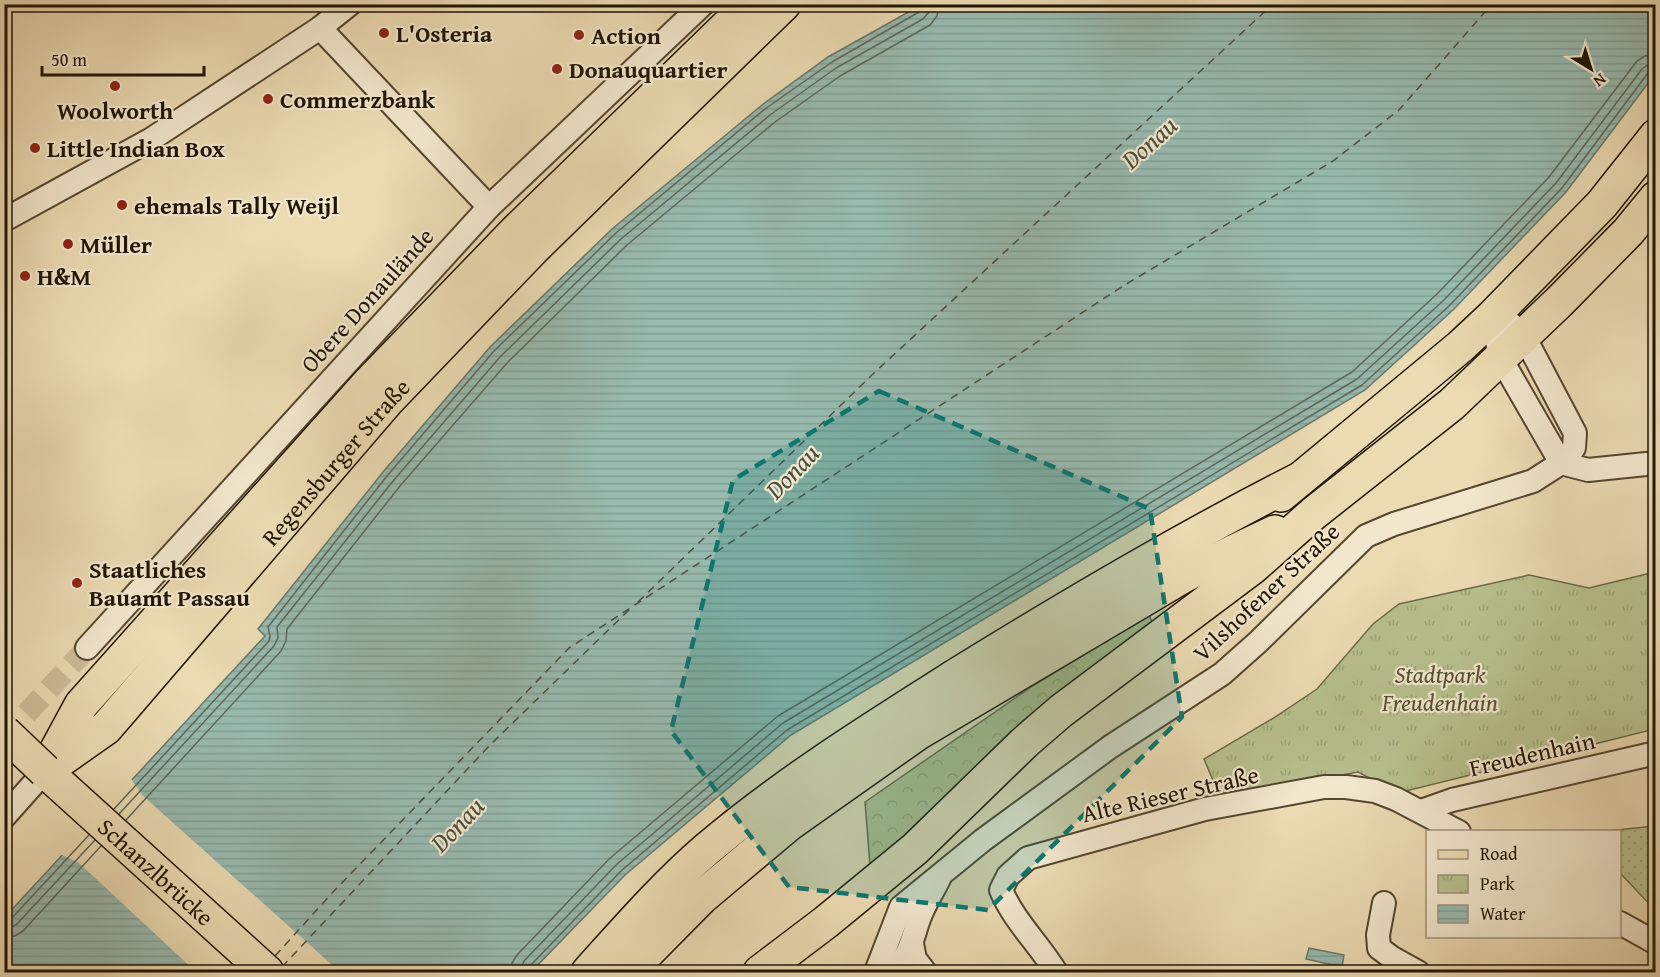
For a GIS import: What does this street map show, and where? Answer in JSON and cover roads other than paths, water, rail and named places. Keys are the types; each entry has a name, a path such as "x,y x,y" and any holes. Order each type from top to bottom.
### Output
{"main road":[{"name":"Regensburger Straße","path":"45,771 81,705 368,384 516,231 750,4"},
{"name":"Regensburger Straße","path":"45,771 106,728 388,400 534,248 784,4"},
{"path":"1185,575 1461,346 1602,204 1656,136"},
{"path":"760,972 826,922 915,849 1024,743 1061,711 1244,573 1314,513 1452,404 1628,232 1656,198"},
{"path":"588,972 658,895 705,851 751,813 806,773 1047,619 1216,521 1298,480"},
{"path":"628,972 701,898 789,824 918,733 1185,575 1314,513"},
{"name":"Schanzlbrücke","path":"4,732 267,972"}],"street":[{"path":"321,28 327,4"},
{"path":"4,220 150,140 321,28 350,4"},
{"name":"Obere Donaulände","path":"87,648 489,207 703,4"},
{"path":"321,28 489,207"},
{"path":"1492,317 1500,357 1560,463 1588,470 1656,463"},
{"name":"Vilshofener Straße","path":"876,972 901,907 943,870 1110,747 1222,674 1366,537 1394,524 1533,481 1560,463 1574,448 1575,433 1524,336 1510,323 1492,317"},
{"name":"Freudenhain","path":"1421,811 1452,800 1656,753"},
{"path":"4,817 45,771"},
{"name":"Alte Rieser Straße","path":"1056,972 1043,951 1007,905 1001,890 1008,876 1028,858 1205,809 1324,787 1375,791 1457,830"},
{"name":"Vilshofener Straße","path":"891,972 905,958 921,914 943,870"},
{"path":"1384,903 1378,935 1379,948 1418,972"},
{"path":"1621,924 1656,943"},
{"path":"912,944 915,959 925,972"}],"water":[{"name":"Donau","path":"921,5 1655,5 1655,74 1566,192 1453,310 1365,390 791,735 625,875 531,972 5,972 4,918 265,636 258,629 383,472 490,347 612,229 762,105 828,57"},
{"path":"1309,948 1344,955 1342,967 1306,959"}],"tunnel":[{"path":"4,738 87,648"}],"place":[{"name":"L'Osteria","path":"384,33"},
{"name":"Action","path":"579,35"},
{"name":"Donauquartier","path":"557,69"},
{"name":"Woolworth","path":"115,86"},
{"name":"Commerzbank","path":"268,99"},
{"name":"Little Indian Box","path":"35,148"},
{"name":"ehemals Tally Weijl","path":"122,205"},
{"name":"Müller","path":"68,244"},
{"name":"H&M","path":"25,276"},
{"name":"Staatliches Bauamt Passau","path":"77,583"}],"park label":[{"name":"Stadtpark Freudenhain","path":"1440,688"}]}
